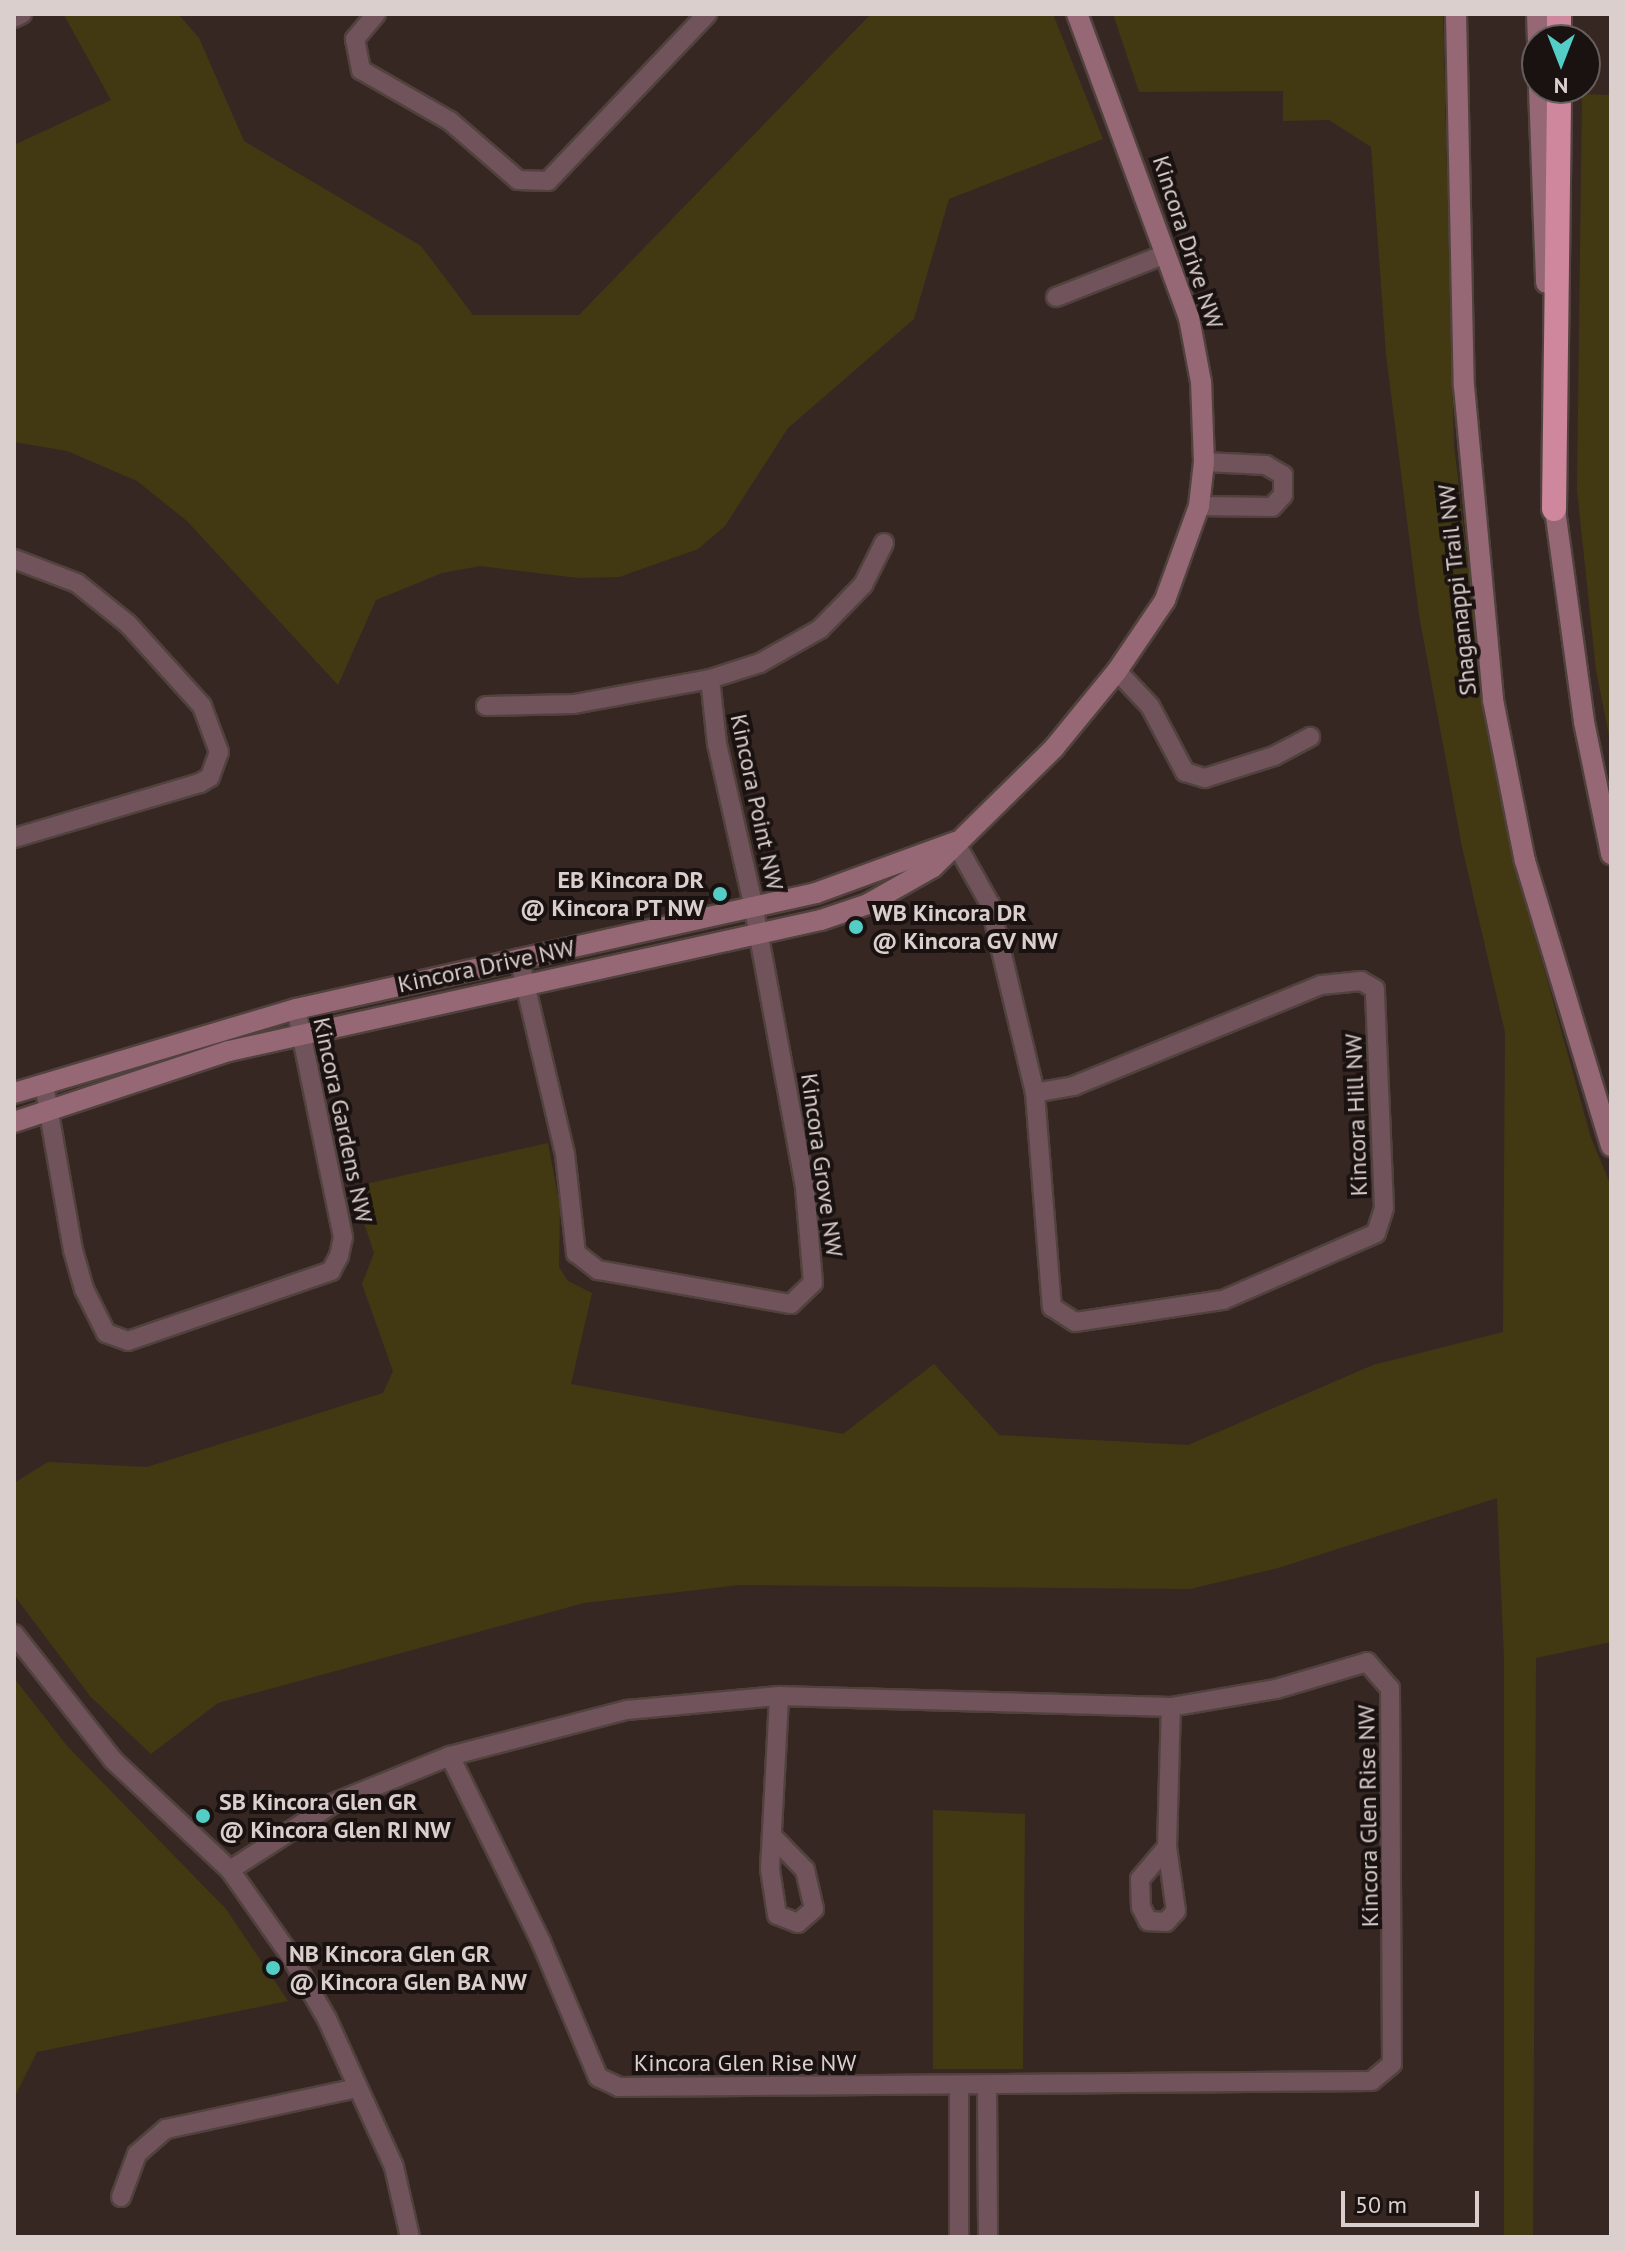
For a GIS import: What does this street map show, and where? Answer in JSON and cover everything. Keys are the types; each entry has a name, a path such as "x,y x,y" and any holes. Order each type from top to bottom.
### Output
{"highway":[{"path":"1554,509 1559,104"}],"street":[{"path":"14,18 22,14"},
{"path":"376,14 355,39 361,70 450,121 518,180 548,181 707,14"},
{"name":"Kincora Drive NW","path":"14,1122 229,1051 759,934 868,904 933,867 1054,748 1117,671 1165,600 1199,506 1204,462 1201,382 1189,318 1077,14"},
{"name":"Shaganappi Trail NW","path":"1456,14 1464,386 1493,700 1525,861 1611,1146"},
{"path":"1540,104 1554,509 1584,722 1611,854"},
{"path":"1056,297 1166,254"},
{"path":"1199,506 1272,507 1283,495 1283,475 1266,465 1204,462"},
{"path":"486,706 574,704 710,679 760,663 820,629 863,585 884,543"},
{"path":"14,559 77,583 128,624 170,665 202,706 219,752 210,777 200,783 14,838"},
{"path":"1117,671 1150,706 1185,772 1205,778 1274,756 1310,737"},
{"name":"Kincora Point NW","path":"710,679 717,744 759,934"},
{"name":"Kincora Drive NW","path":"14,1093 189,1037 296,1009 816,893 955,842"},
{"name":"Kincora Hill NW","path":"955,842 990,904 1035,1093 1045,1169 1047,1282 1052,1307 1075,1322 1223,1300 1376,1233 1384,1208 1375,989 1361,981 1321,985 1074,1086 1035,1093"},
{"name":"Kincora Grove NW","path":"519,958 565,1154 576,1253 598,1270 791,1304 813,1283 805,1187 759,934"},
{"name":"Kincora Gardens NW","path":"44,1084 52,1111 73,1250 84,1289 106,1333 128,1341 331,1271 343,1237 296,1009"},
{"path":"14,1634 113,1760 230,1870 290,1955 358,2088 394,2167 410,2237"},
{"name":"Kincora Glen Rise NW","path":"230,1870 334,1803 450,1756 627,1710 779,1696 1171,1707 1276,1689 1367,1662 1390,1688 1392,2064 1372,2081 959,2087 619,2087 598,2077 541,1942 450,1756"},
{"path":"775,1839 779,1696"},
{"path":"1167,1847 1171,1707"},
{"path":"987,2086 988,2237"},
{"path":"959,2087 959,2237"},
{"path":"121,2197 137,2154 166,2129 358,2088"}],"shaded area":[{"path":"178,14 199,38 244,141 421,246 473,315 579,315 871,14 1053,14 1103,139 949,199 914,319 788,428 725,526 698,549 619,577 579,578 480,566 442,573 376,600 338,685 187,521 137,481 67,451 14,442 14,145 111,100 64,15"},
{"path":"1113,14 1443,14 1454,446 1475,620 1526,904 1591,1138 1611,1186 1611,1642 1536,1658 1533,2237 1504,2237 1504,1659 1497,1498 1278,1568 1190,1589 740,1585 584,1603 218,1703 151,1754 90,1696 14,1595 14,1483 48,1462 147,1467 383,1393 393,1371 362,1284 374,1253 352,1187 548,1143 560,1207 559,1267 568,1281 592,1293 571,1384 843,1434 934,1364 999,1435 1188,1445 1373,1365 1503,1332 1505,1032 1462,847 1419,615 1386,354 1371,147 1329,120 1283,121 1283,91 1139,92"},
{"path":"1601,95 1611,95 1611,746 1596,670 1577,490 1582,104 1601,104"},
{"path":"14,1678 68,1747 226,1909 288,2001 37,2052 14,2098"},
{"path":"933,1810 1025,1814 1023,2069 933,2069"}],"place":[{"name":"EB Kincora DR @ Kincora PT NW","path":"720,894"},
{"name":"WB Kincora DR @ Kincora GV NW","path":"856,927"},
{"name":"SB Kincora Glen GR @ Kincora Glen RI NW","path":"203,1816"},
{"name":"NB Kincora Glen GR @ Kincora Glen BA NW","path":"273,1968"}]}
